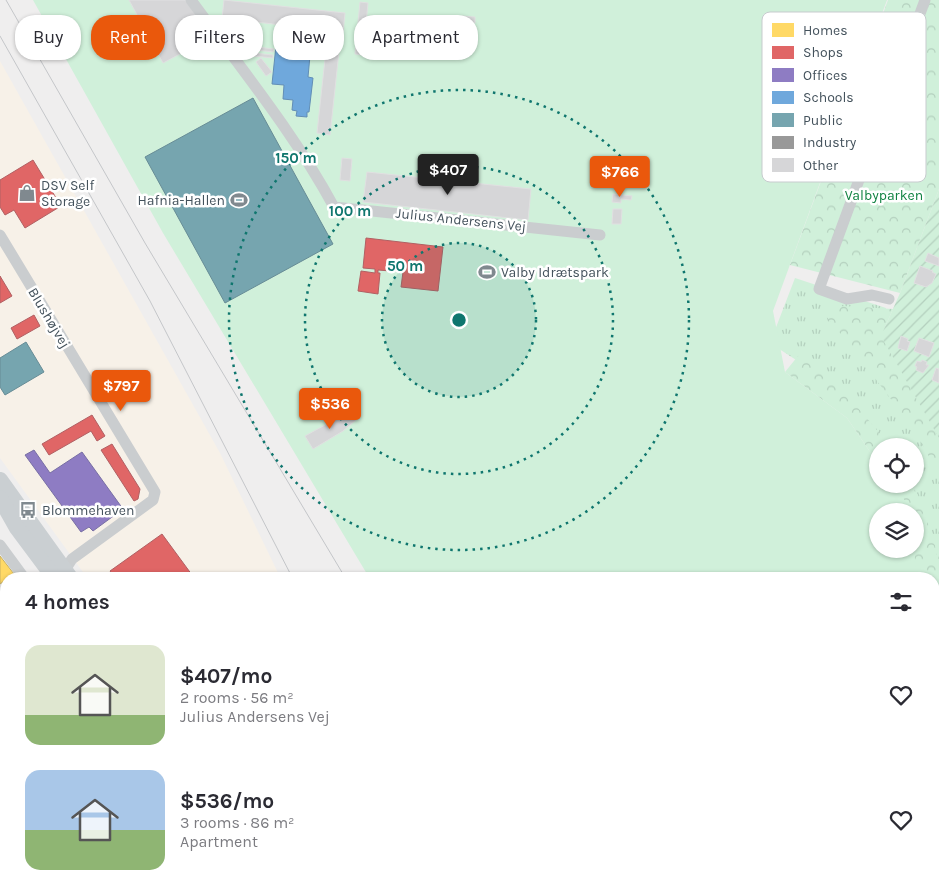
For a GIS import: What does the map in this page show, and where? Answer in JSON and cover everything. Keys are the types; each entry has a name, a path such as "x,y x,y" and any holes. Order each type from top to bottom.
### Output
{"main road":[{"path":"0,480 59,572"},
{"path":"0,498 17,528 57,572"}],"street":[{"name":"Julius Andersens Vej","path":"191,0 272,111 320,181 334,207 600,235"},
{"path":"921,12 925,0"},
{"path":"858,182 819,289 847,300 872,295 889,300"},
{"name":"Blushøjvej","path":"0,235 154,492 153,500 72,559 65,572"},
{"path":"0,545 20,572"}],"shaded area":[{"path":"0,61 220,453 278,572 83,572 0,458"}],"green space":[{"name":"Valby Idrætspark","path":"33,0 887,0 883,12 762,12 762,182 820,182 773,311 785,372 847,418 869,450 869,493 900,493 904,499 905,503 869,503 869,558 915,558 916,572 366,572 163,233 66,60 81,60 81,15 41,15"},
{"name":"Valbyparken","path":"888,0 939,0 939,189 900,293 790,265 821,182 926,182 926,12 884,12"},
{"path":"939,189 939,438 881,336 900,293"},
{"path":"795,278 886,308 884,337 939,433 939,572 915,572 914,558 924,558 924,503 903,503 900,493 924,493 924,438 871,438 813,371 770,343"},
{"path":"843,306 893,309 881,336 939,438 939,474 924,448 924,438 918,438 912,427 826,316"},
{"path":"802,351 821,364 883,438 869,438 869,450 847,418 785,372"},
{"path":"900,493 917,493 921,503 905,503"},
{"path":"924,512 934,541 939,572 916,572 915,558 924,558"}],"building: Homes":[{"path":"0,556 12,572 0,572"}],"building: Shops":[{"name":"DSV Self Storage","path":"33,160 61,206 25,228 14,210 5,215 0,207 0,180"},
{"path":"366,238 443,247 438,291 401,287 403,272 378,270 378,273 380,273 378,294 358,291 361,271 375,273 375,269 363,268"},
{"path":"0,276 12,296 0,303"},
{"path":"34,315 40,326 17,339 11,328"},
{"path":"92,415 105,436 97,441 91,431 49,455 42,444"},
{"path":"112,444 140,489 138,499 134,501 101,450"},
{"path":"162,534 190,572 111,572"}],"building: Offices":[{"path":"34,450 50,473 82,452 123,509 93,531 89,527 81,532 25,455"}],"building: Schools":[{"path":"274,60 310,60 308,77 313,78 307,117 296,116 297,111 292,110 293,100 283,99 284,85 272,84"}],"building: Public":[{"name":"Hafnia-Hallen","path":"253,98 333,244 225,303 145,157"},
{"path":"26,342 44,372 5,395 0,387 0,358"}],"building: Other":[{"path":"129,0 185,0 196,15 175,15 175,57 163,63 161,60 165,60 165,15 137,15"},
{"path":"224,0 345,13 344,23 344,15 273,15 273,24 263,23 263,15 222,15"},
{"path":"360,2 368,3 367,15 359,15"},
{"path":"263,48 273,49 273,52 263,51"},
{"path":"263,54 273,55 273,58 263,57"},
{"path":"263,60 272,72 266,76 256,62"},
{"path":"325,60 338,60 330,135 317,133"},
{"path":"342,158 352,159 350,181 340,180"},
{"path":"367,172 531,189 528,220 363,202"},
{"path":"613,194 632,196 631,200 621,199 621,203 612,202"},
{"path":"613,209 622,209 621,224 612,224"},
{"path":"928,253 939,258 939,266 925,261"},
{"path":"920,266 936,274 932,283 926,287 914,283"},
{"path":"901,336 910,342 907,351 898,348"},
{"path":"919,338 934,343 929,357 914,351"},
{"path":"922,360 927,362 926,365 929,365 923,373 916,370 917,367 915,366 917,361 921,362"},
{"path":"936,368 939,369 939,383 932,380"},
{"path":"346,409 356,420 343,431 313,449 305,436 336,419"}],"tram line":[{"path":"6,0 145,243 342,572"},
{"path":"0,36 150,301 289,572"}],"place":[{"name":"DSV Self Storage","path":"27,193"},
{"name":"Hafnia-Hallen","path":"239,200"},
{"name":"Valby Idrætspark","path":"487,272"},
{"name":"Blommehaven","path":"28,510"}]}
